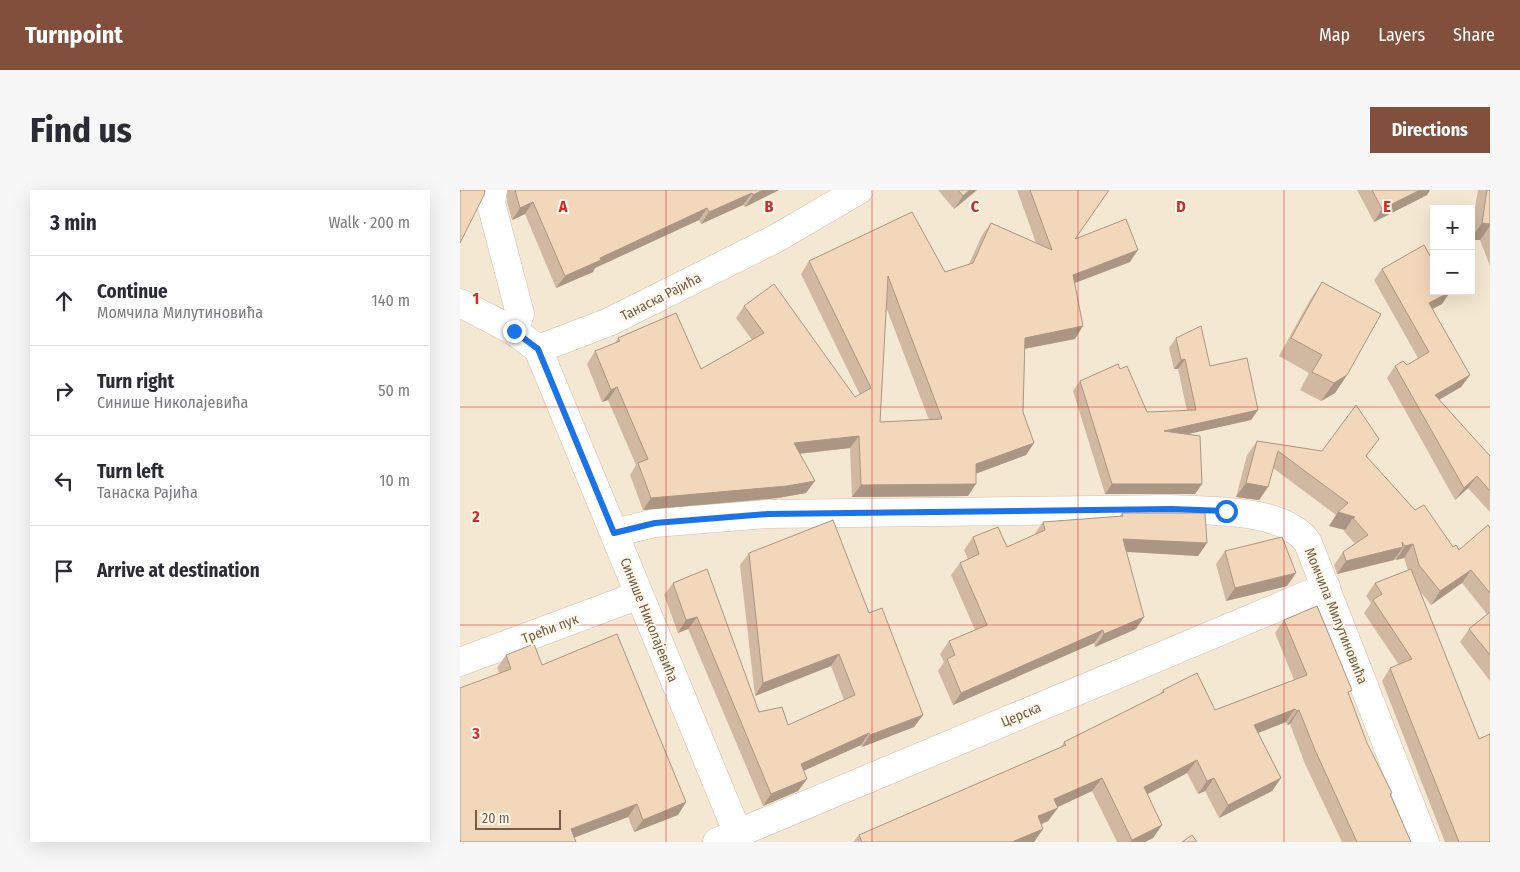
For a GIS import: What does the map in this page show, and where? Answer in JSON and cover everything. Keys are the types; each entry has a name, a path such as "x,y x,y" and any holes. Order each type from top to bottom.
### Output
{"street":[{"path":"493,190 491,203 520,314 514,331"},
{"name":"Танаска Рајића","path":"538,349 609,322 775,239 859,190"},
{"path":"460,303 514,331 538,349"},
{"name":"Синише Николајевића","path":"538,349 639,595 727,838"},
{"name":"Момчила Милутиновића","path":"614,533 655,523 768,514 1171,509 1226,511 1286,524 1296,529 1308,543 1425,842"},
{"name":"Церска","path":"727,838 1326,587"},
{"name":"Трећи пук","path":"460,662 639,595"}],"shaded area":[{"path":"460,190 1490,190 1490,842 460,842"}],"building":[{"path":"460,190 485,190 460,243"},
{"path":"515,190 763,190 709,212 707,208 565,276 533,202 520,208"},
{"path":"958,190 970,190 963,196"},
{"path":"1030,190 1109,190 1075,239 1126,219 1138,250 1073,275 1083,326 1025,338 1023,412 1034,443 976,464 976,484 861,485 859,436 794,443 815,481 787,486 651,498 638,463 648,459 617,387 611,390 595,351 620,341 618,338 676,313 701,369 764,333 744,306 774,284 855,397 871,388 809,261 912,212 945,272 973,263 991,223 1052,250","holes":["888,276 942,419 880,422"]},
{"path":"1372,190 1420,190 1382,209"},
{"path":"1487,190 1490,190 1490,224 1482,223"},
{"path":"1424,245 1430,256 1430,295 1444,295 1429,303 1470,375 1435,395 1490,456 1490,491 1477,476 1464,488 1395,366 1403,361 1407,365 1429,352 1382,269"},
{"path":"1322,282 1381,314 1347,375 1334,383 1312,372 1322,355 1291,338"},
{"path":"1201,326 1210,366 1247,358 1258,410 1164,431 1200,436 1202,484 1112,484 1080,381 1118,364 1120,369 1127,366 1147,412 1196,410 1185,359 1181,360 1176,338"},
{"path":"1356,405 1379,439 1366,456 1415,510 1424,505 1453,547 1456,545 1459,550 1488,525 1490,528 1490,593 1471,570 1440,591 1419,565 1413,544 1405,546 1402,542 1403,547 1346,561 1343,552 1368,535 1353,518 1355,517 1338,512 1348,503 1278,451 1268,487 1246,483 1257,441 1322,451"},
{"path":"1122,513 1205,513 1207,543 1123,539 1144,617 1104,634 1103,630 961,693 947,659 955,655 949,641 987,625 960,563 979,554 973,537 998,527 1007,547 1045,530 1043,522 1123,516"},
{"path":"833,520 869,613 882,608 923,715 870,735 869,733 801,764 807,779 771,794 697,617 686,620 673,583 707,569 759,712 782,707 788,725 855,695 839,654 763,683 749,553"},
{"path":"1282,537 1296,573 1235,588 1225,551"},
{"path":"1411,569 1479,739 1490,734 1490,842 1459,842 1390,668 1412,659 1373,600 1382,594 1375,583"},
{"path":"1317,606 1352,690 1348,692 1367,743 1392,793 1390,794 1411,842 1357,842 1299,710 1295,709 1254,725 1281,778 1228,805 1214,778 1207,781 1197,760 1144,787 1162,825 1132,840 1102,778 1054,799 1058,808 1038,816 1043,829 1012,842 862,842 859,835 1066,745 1064,742 1164,692 1163,690 1197,673 1215,710 1307,675 1284,620"},
{"path":"1490,612 1490,655 1469,629"},
{"path":"617,634 686,802 643,820 637,804 571,829 576,842 460,842 460,688 511,669 506,655 534,644 542,665"},
{"path":"1192,835 1197,842 1182,842"}],"route":[{"path":"514,331 538,349 614,533 655,523 768,514 1171,509 1226,511"}]}
